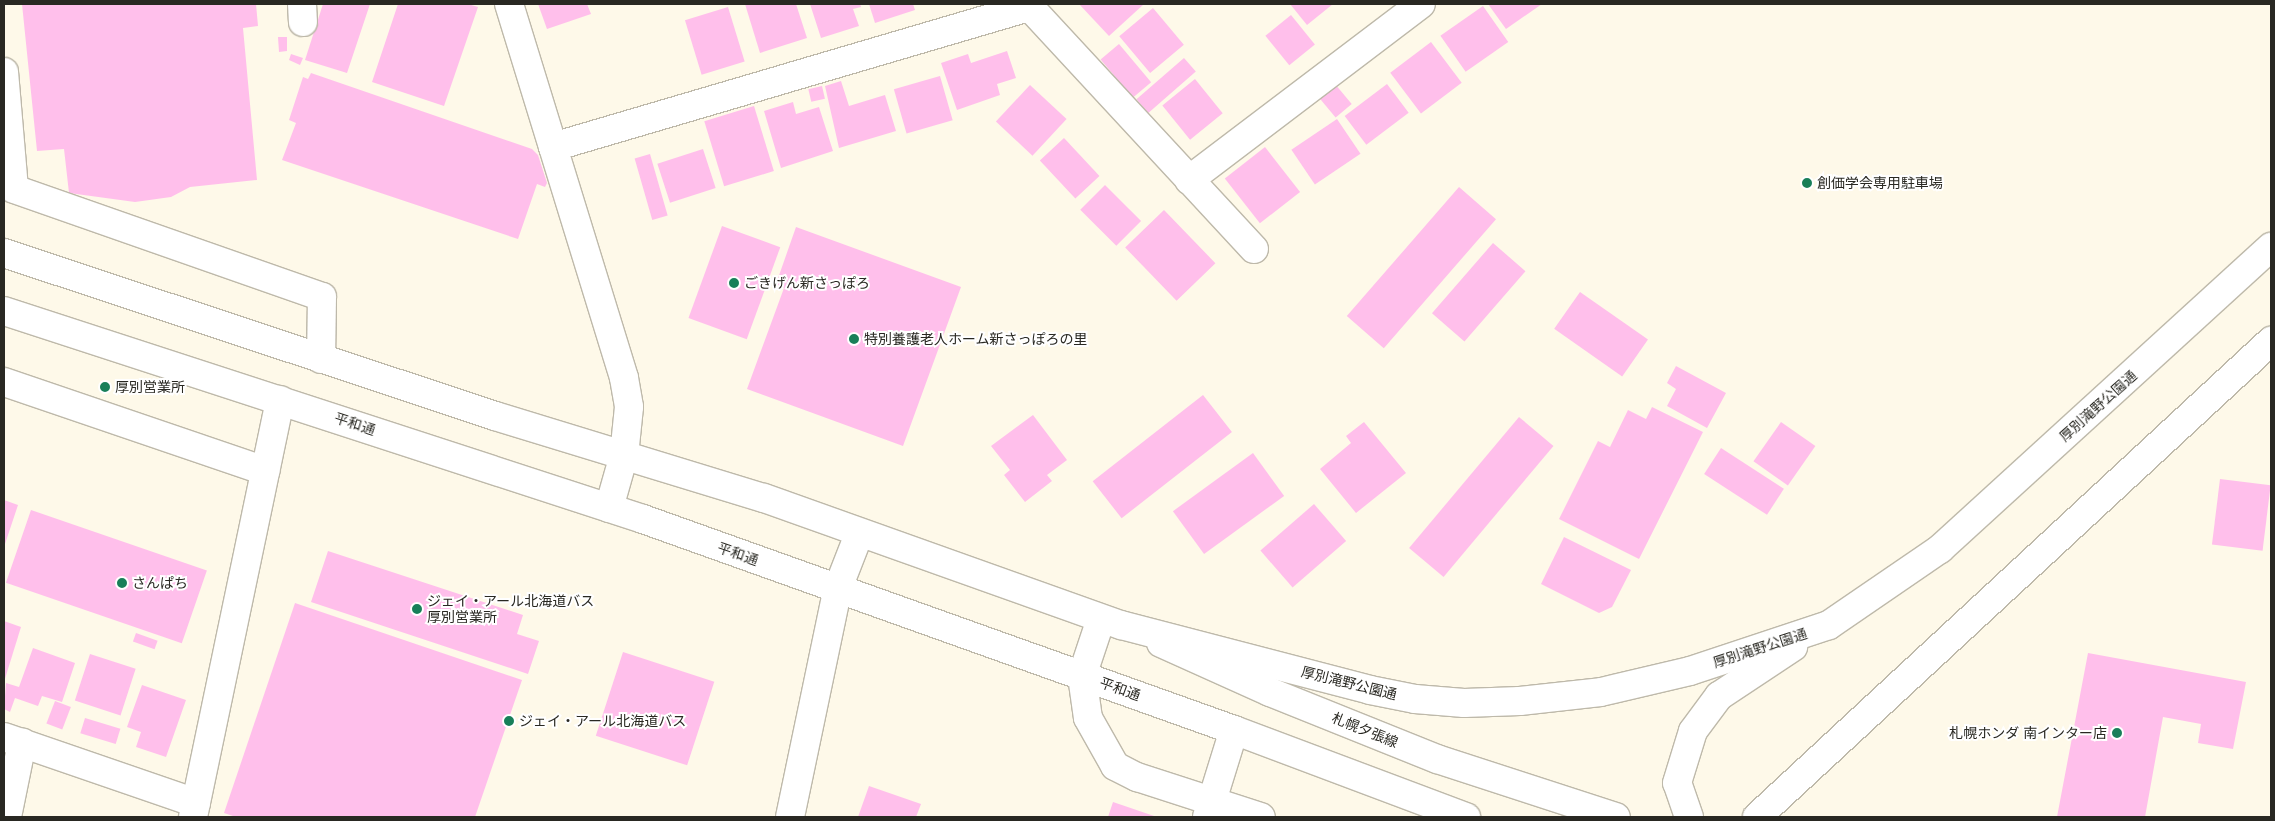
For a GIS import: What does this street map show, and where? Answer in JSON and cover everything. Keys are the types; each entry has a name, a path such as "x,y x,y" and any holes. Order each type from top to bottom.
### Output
{"main road":[{"path":"509,4 624,378 629,407 624,455 608,508"},
{"path":"1189,180 1421,4"},
{"path":"553,147 1027,6 1254,249"},
{"path":"4,72 9,187 322,298 321,359"},
{"name":"厚別滝野公園通","path":"1111,622 1415,700 1464,703 1520,701 1601,692 1690,671 1829,625 1940,549 2271,247"},
{"path":"4,253 321,359 764,498 859,534 1111,622 1082,676 1088,718 1115,766 1137,778 1209,809 1261,817"},
{"name":"平和通","path":"4,311 608,508 1234,730 1466,817"},
{"path":"1757,817 2271,341"},
{"path":"4,382 266,471"},
{"path":"7,817 13,740 195,810 280,400"},
{"path":"790,817 838,588 859,534"},
{"name":"札幌夕張線","path":"1111,622 1270,692 1437,759 1616,817"},
{"path":"1689,817 1678,784 1681,764 1693,731 1714,703 1754,671 1829,625"},
{"path":"1209,809 1234,730"}],"building":[{"path":"22,4 256,4 258,26 243,28 257,180 190,187 171,197 135,202 69,193 64,149 37,151"},
{"path":"323,4 370,4 347,73 305,60"},
{"path":"398,4 468,4 478,7 444,106 372,82"},
{"path":"538,4 587,4 591,14 547,29"},
{"path":"745,4 796,4 807,38 760,53"},
{"path":"810,4 860,4 861,7 853,9 859,26 821,38"},
{"path":"869,4 913,4 915,10 875,23"},
{"path":"1079,4 1144,4 1109,36"},
{"path":"1290,4 1333,4 1307,25"},
{"path":"1488,4 1542,4 1506,29"},
{"path":"1483,6 1508,42 1466,72 1440,36"},
{"path":"728,7 745,62 702,75 685,20"},
{"path":"1153,8 1184,45 1150,73 1119,36"},
{"path":"1291,15 1315,45 1289,65 1265,36"},
{"path":"278,37 287,37 287,51 279,52"},
{"path":"1431,42 1462,83 1421,113 1390,73"},
{"path":"1119,44 1151,82 1133,98 1101,59"},
{"path":"1007,51 1016,78 997,84 1000,95 957,110 941,63 968,54 971,63"},
{"path":"291,54 303,58 300,65 289,60"},
{"path":"1184,58 1196,72 1148,113 1136,99"},
{"path":"311,73 532,149 538,155 547,183 545,187 537,184 518,239 282,160 296,123 289,120 303,77 308,79"},
{"path":"940,76 953,120 907,133 894,89"},
{"path":"1195,79 1223,113 1190,140 1162,105"},
{"path":"841,81 849,106 885,95 896,131 839,148 825,86"},
{"path":"1335,84 1352,104 1336,117 1319,97"},
{"path":"1387,84 1409,113 1366,145 1345,116"},
{"path":"1030,85 1067,119 1032,156 996,122"},
{"path":"822,86 825,99 811,102 808,89"},
{"path":"793,102 796,114 819,107 833,151 781,168 764,111"},
{"path":"754,106 774,171 724,186 704,121"},
{"path":"1337,119 1360,154 1315,185 1291,150"},
{"path":"1064,138 1099,176 1075,199 1040,161"},
{"path":"1265,147 1300,192 1260,223 1225,178"},
{"path":"703,149 716,188 670,203 657,164"},
{"path":"650,154 668,216 652,220 635,158"},
{"path":"1105,185 1141,221 1116,246 1080,210"},
{"path":"1459,187 1496,219 1384,348 1347,316"},
{"path":"1164,210 1215,263 1177,301 1125,248"},
{"name":"ごきげん新さっぽろ","path":"722,226 780,247 747,339 688,318"},
{"name":"特別養護老人ホーム新さっぽろの里","path":"796,227 961,287 903,446 747,389 784,288 776,284"},
{"path":"1493,243 1525,271 1464,341 1432,313"},
{"path":"1580,292 1648,340 1622,376 1554,329"},
{"path":"1676,366 1726,393 1707,428 1667,406 1676,389 1667,383"},
{"path":"1203,395 1232,432 1122,518 1093,481"},
{"path":"1652,407 1703,432 1639,559 1559,519 1598,441 1610,447 1628,410 1646,419"},
{"path":"1033,415 1067,460 1047,475 1052,481 1025,502 1004,475 1010,470 991,446"},
{"path":"1519,417 1553,446 1444,577 1409,548"},
{"path":"1364,422 1406,473 1356,513 1320,469 1351,443 1346,436"},
{"path":"1781,422 1815,446 1788,485 1753,461"},
{"path":"1721,448 1784,489 1767,515 1704,474"},
{"path":"1253,453 1284,496 1204,554 1173,511"},
{"path":"2220,479 2271,485 2263,551 2212,545"},
{"path":"4,500 18,505 4,547"},
{"path":"1314,504 1346,541 1293,588 1260,551"},
{"path":"31,510 207,571 182,643 6,583"},
{"path":"1564,537 1631,570 1612,607 1599,613 1541,584"},
{"name":"ジェイ・アール北海道バス 厚別営業所","path":"328,551 523,615 517,634 539,641 528,674 311,602"},
{"path":"295,603 522,680 475,817 236,817 224,813"},
{"path":"4,621 21,627 4,682"},
{"path":"136,633 158,641 155,649 133,641"},
{"path":"33,648 75,663 62,702 42,696 38,706 15,698 10,712 4,709 6,683 19,687"},
{"path":"623,652 714,682 687,765 596,736"},
{"name":"札幌ホンダ 南インター店","path":"2088,653 2246,682 2233,749 2198,743 2201,724 2163,717 2145,817 2057,817"},
{"path":"90,654 136,669 121,715 75,701"},
{"path":"142,685 186,700 166,757 136,747 141,732 127,727"},
{"path":"55,701 71,707 62,729 46,723"},
{"path":"85,718 120,729 116,744 80,733"},
{"path":"869,786 921,804 916,817 858,817"},
{"path":"1113,802 1157,817 1108,817"}],"place":[{"name":"創価学会専用駐車場","path":"1807,183"},
{"name":"ごきげん新さっぽろ","path":"734,283"},
{"name":"特別養護老人ホーム新さっぽろの里","path":"854,339"},
{"name":"厚別営業所","path":"105,387"},
{"name":"さんぱち","path":"122,583"},
{"name":"ジェイ・アール北海道バス 厚別営業所","path":"417,609"},
{"name":"ジェイ・アール北海道バス","path":"509,721"},
{"name":"札幌ホンダ 南インター店","path":"2117,733"}]}
